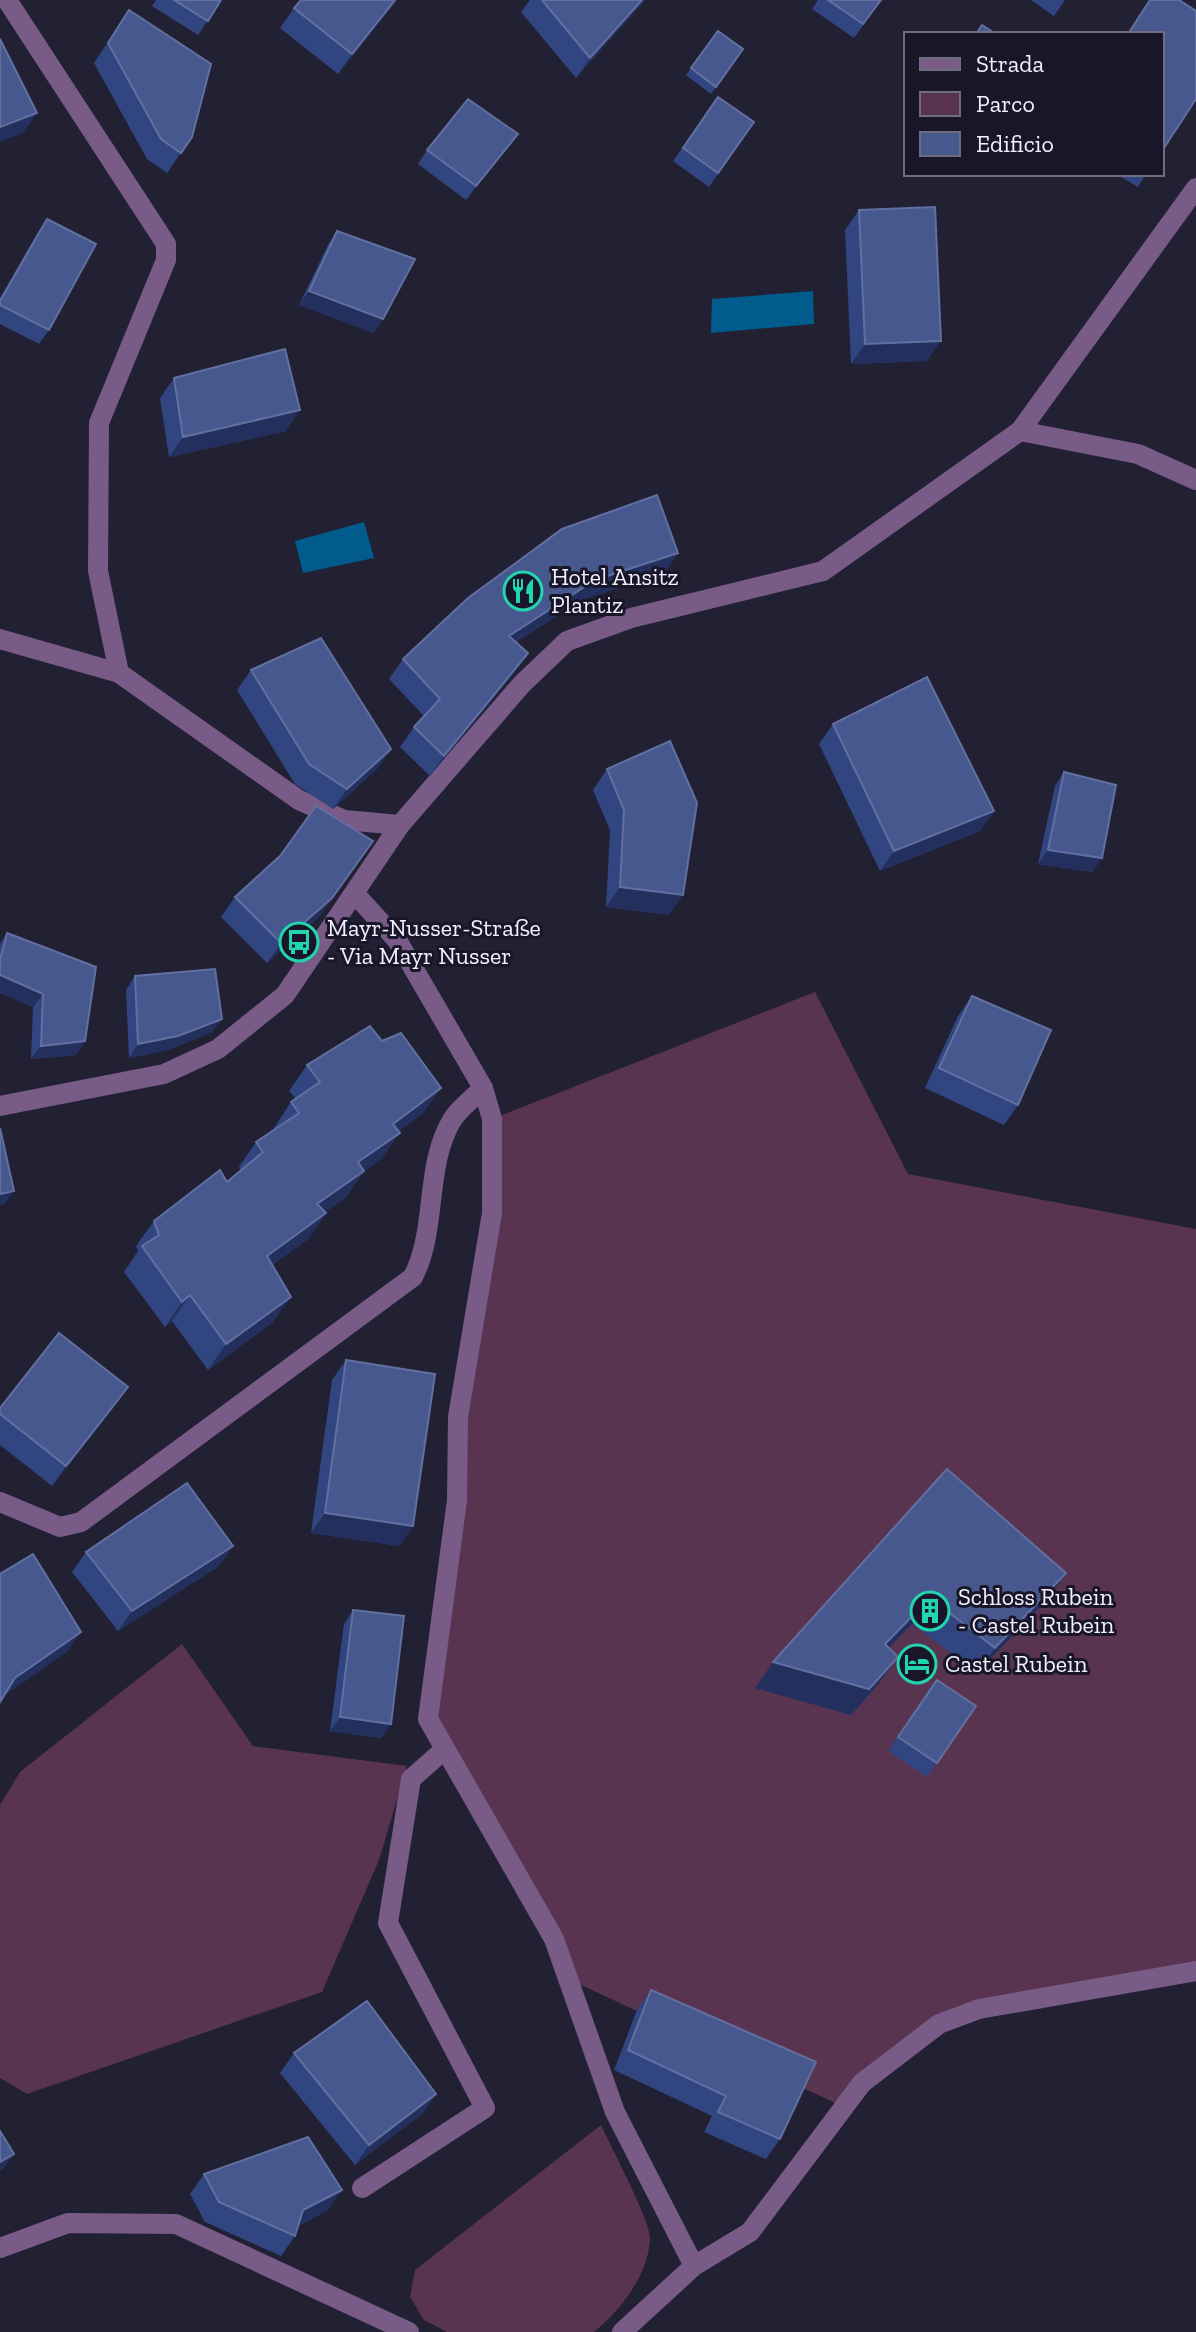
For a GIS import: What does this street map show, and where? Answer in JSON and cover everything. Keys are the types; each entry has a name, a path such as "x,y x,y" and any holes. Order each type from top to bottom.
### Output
{"street":[{"path":"7,0 166,244 166,260 99,423 98,571 119,673"},
{"path":"0,1106 164,1074 218,1049 285,995 400,825 522,684 567,641 631,618 823,571 1020,431 1196,188"},
{"path":"1020,431 1138,454 1196,480"},
{"path":"0,639 119,673 299,800 344,820 400,825"},
{"path":"355,894 397,940 483,1088 492,1119 492,1213 458,1417 457,1500 428,1719 554,1939 615,2112 694,2266"},
{"path":"0,1502 60,1527 81,1522 413,1277 424,1254 437,1160 453,1118 483,1088"},
{"path":"362,2188 485,2108 388,1923 411,1779 445,1749"},
{"path":"622,2332 694,2266 750,2232 862,2083 939,2024 979,2009 1196,1971"},
{"path":"0,2248 68,2223 176,2224 409,2332"}],"green space":[{"path":"815,992 908,1174 1196,1229 1196,1979 939,2024 844,2107 568,1979 428,1719 492,1213 492,1119"},
{"path":"182,1644 253,1746 407,1766 379,1860 322,1992 27,2094 0,2078 0,1805 20,1772"},
{"path":"601,2125 637,2200 650,2238 639,2278 614,2313 594,2332 447,2332 424,2320 410,2297 415,2270"}],"water":[{"path":"813,291 814,324 711,333 712,299"},
{"path":"364,522 374,558 303,573 295,541"}],"building":[{"path":"174,0 221,0 208,21"},
{"path":"301,0 395,0 352,54 294,8"},
{"path":"542,0 642,0 590,58"},
{"path":"828,0 881,0 863,24"},
{"path":"1150,0 1179,0 1196,11 1196,99 1164,148 1164,32 1129,32"},
{"path":"129,10 211,64 192,137 181,153 161,139 108,43"},
{"path":"982,25 993,32 977,32"},
{"path":"718,31 743,49 716,87 691,68"},
{"path":"0,39 37,113 0,127"},
{"path":"718,97 754,122 718,173 683,148"},
{"path":"468,99 518,134 476,186 427,150"},
{"path":"935,207 941,341 865,344 859,210"},
{"path":"47,219 96,244 49,330 0,305"},
{"path":"337,231 415,259 383,319 309,291"},
{"path":"285,349 300,410 183,437 174,378"},
{"path":"657,495 678,553 595,580 509,636 528,653 444,756 414,727 440,699 403,659 468,598 562,529"},
{"path":"321,638 391,749 347,789 309,764 251,670"},
{"path":"927,677 994,811 894,851 833,724"},
{"path":"670,741 697,803 683,895 620,887 624,810 607,769"},
{"path":"1064,772 1116,785 1102,858 1048,850"},
{"path":"316,806 373,841 332,898 281,943 235,897 280,856"},
{"path":"7,933 96,967 85,1041 41,1046 43,994 0,975 0,960"},
{"path":"215,969 222,1019 178,1036 138,1044 135,976"},
{"path":"972,996 1051,1030 1018,1105 939,1068"},
{"path":"370,1026 382,1041 401,1033 441,1088 393,1124 400,1133 358,1162 364,1171 317,1204 326,1213 267,1256 291,1297 226,1344 190,1295 182,1302 142,1246 159,1235 154,1221 220,1170 227,1182 263,1152 256,1142 299,1113 291,1102 320,1082 307,1065"},
{"path":"0,1128 14,1191 0,1194"},
{"path":"59,1333 128,1387 66,1466 0,1414 0,1408"},
{"path":"346,1360 435,1374 413,1526 325,1513"},
{"name":"Schloss Rubein - Castel Rubein","path":"947,1469 1066,1573 995,1648 930,1598 885,1644 898,1657 869,1689 773,1662"},
{"path":"187,1483 233,1546 132,1611 86,1552"},
{"path":"33,1554 81,1632 15,1678 0,1702 0,1574"},
{"path":"353,1610 404,1616 391,1724 340,1717"},
{"path":"937,1680 976,1706 937,1763 898,1737"},
{"path":"651,1990 816,2062 780,2139 718,2112 726,2096 628,2050"},
{"path":"367,2001 436,2094 369,2145 294,2053"},
{"path":"0,2131 14,2154 0,2162"},
{"path":"308,2137 342,2190 303,2210 295,2236 219,2202 204,2174"}],"place":[{"name":"Hotel Ansitz Plantiz","path":"523,591"},
{"name":"Mayr-Nusser-Straße - Via Mayr Nusser","path":"299,942"},
{"name":"Schloss Rubein - Castel Rubein","path":"930,1611"},
{"name":"Castel Rubein","path":"917,1664"}]}
